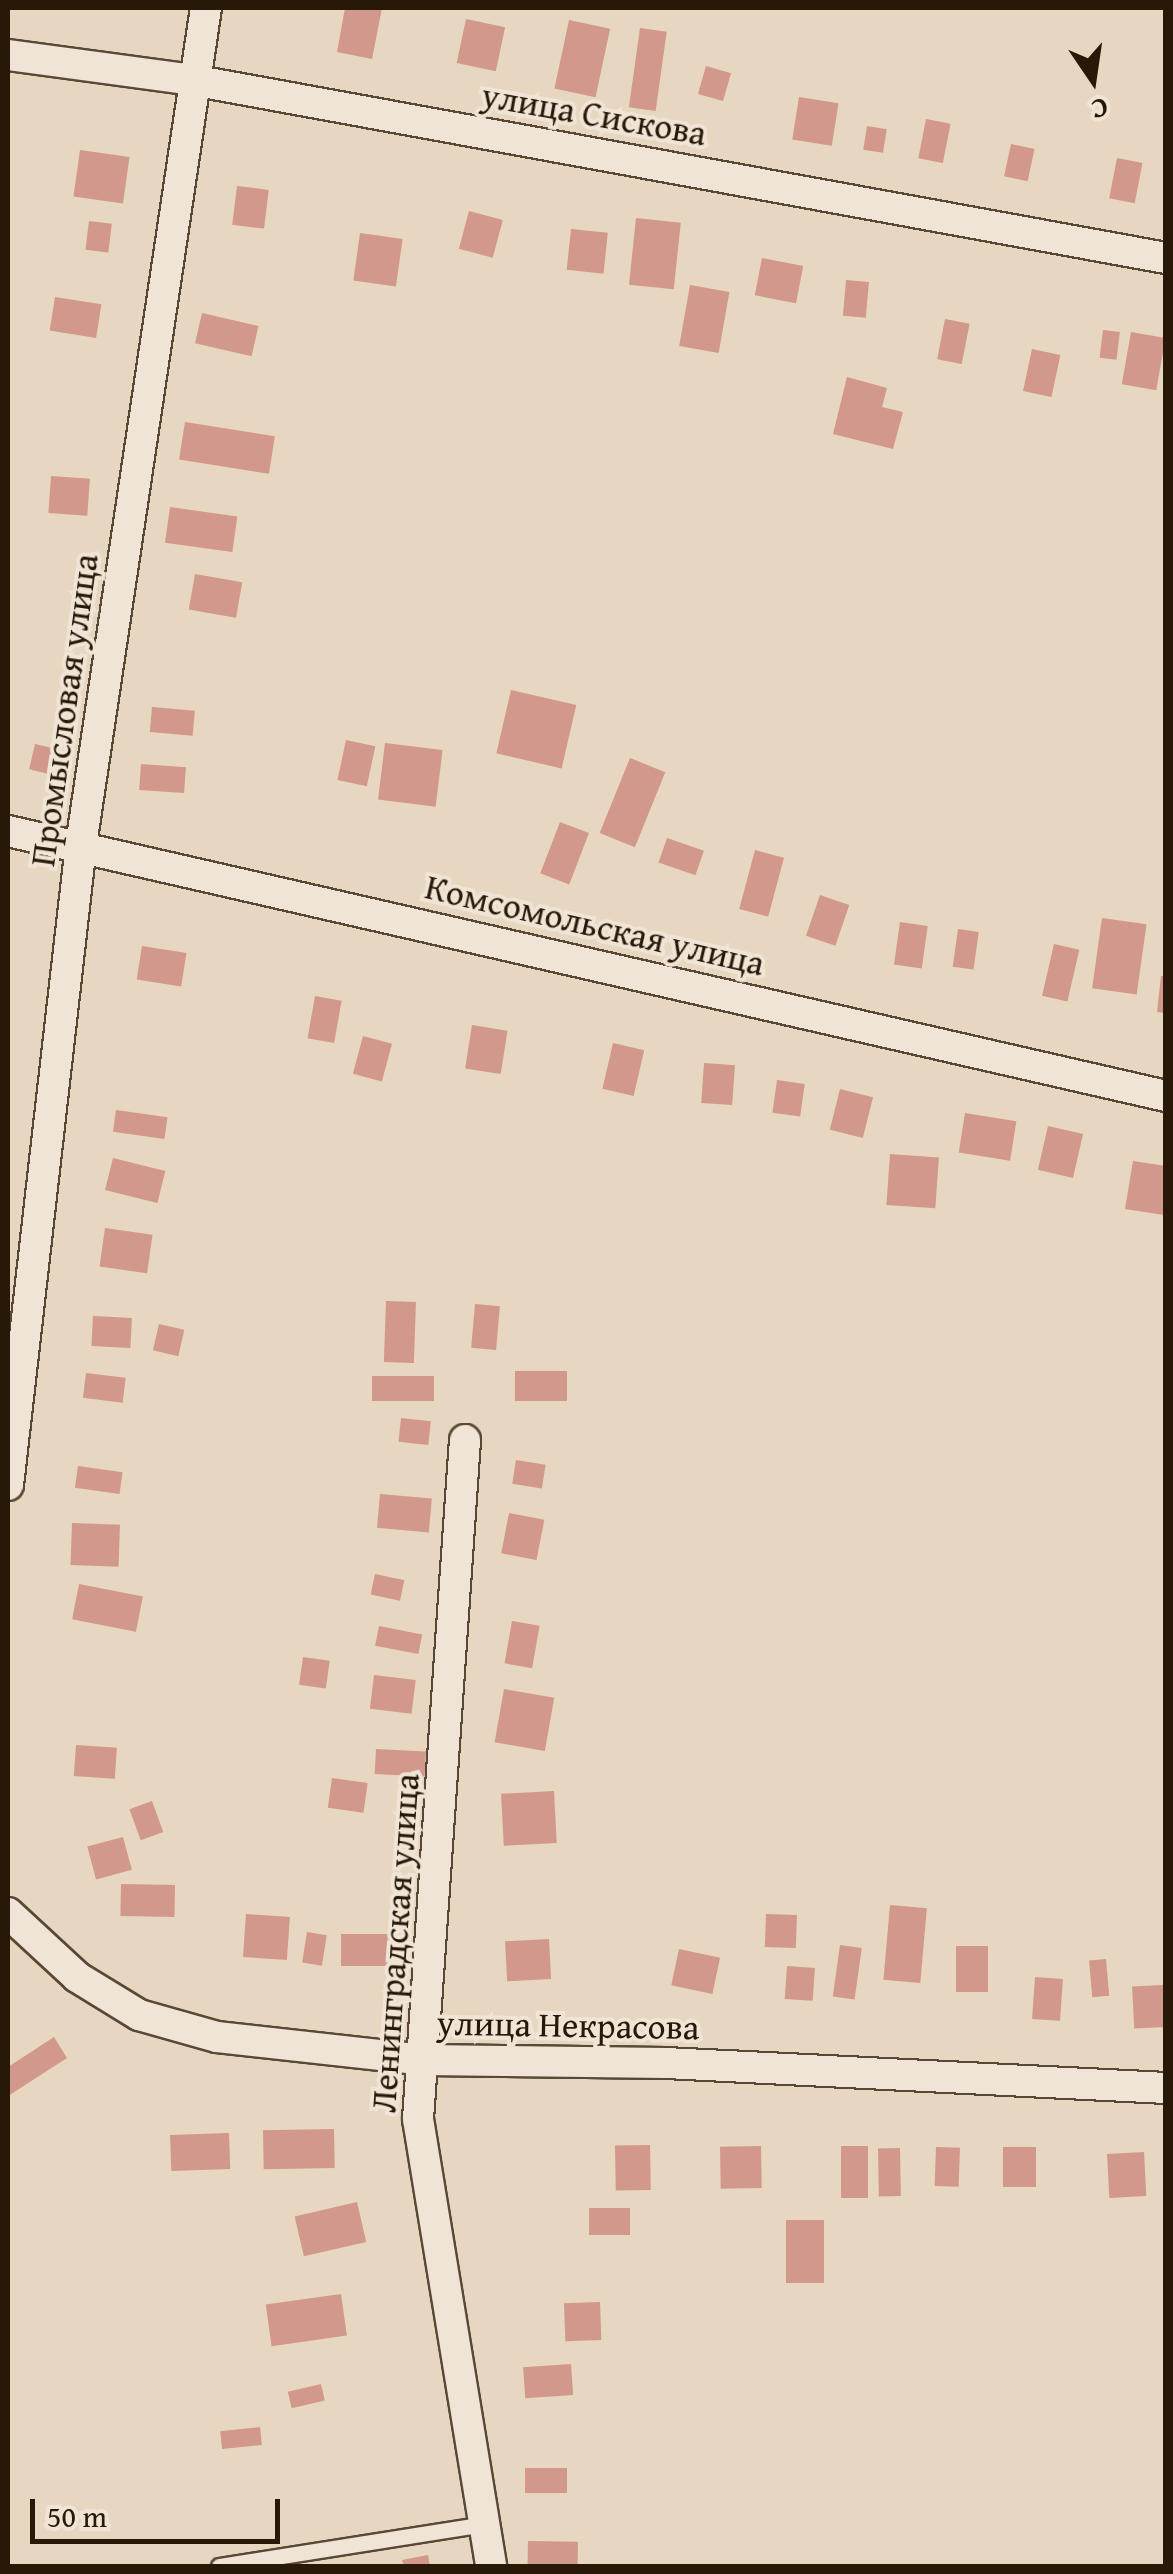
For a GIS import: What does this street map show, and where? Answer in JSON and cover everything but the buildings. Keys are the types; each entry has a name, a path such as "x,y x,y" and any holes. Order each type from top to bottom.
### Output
{"street":[{"name":"Промысловая улица","path":"8,1484 81,845 192,80 206,8"},
{"name":"улица Сискова","path":"8,55 192,80 1166,258"},
{"name":"Комсомольская улица","path":"8,831 1166,1096"},
{"name":"Ленинградская улица","path":"465,1440 418,2120 491,2566"},
{"name":"улица Некрасова","path":"8,1913 76,1978 138,2014 217,2036 424,2060 666,2063 1166,2088"}],"lane":[{"path":"219,2566 483,2524"}]}
